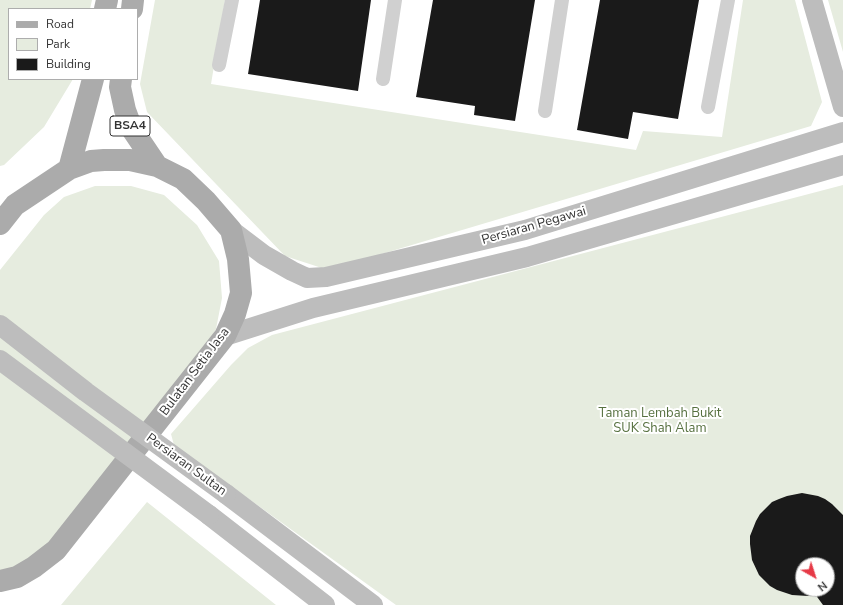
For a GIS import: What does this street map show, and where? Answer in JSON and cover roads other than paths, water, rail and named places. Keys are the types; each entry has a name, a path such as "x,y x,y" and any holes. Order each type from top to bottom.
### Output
{"main road":[{"path":"812,0 843,107"},
{"path":"69,168 93,80"},
{"name":"BSA4","path":"121,80 120,87 125,110 132,130 157,166"},
{"name":"Persiaran Pegawai","path":"231,230 264,255 292,271 307,278 326,277 524,230 843,132"},
{"name":"Bulatan Setia Jasa","path":"0,224 7,205 69,168 91,161 104,160 130,160 157,166 184,180 206,201 231,230 238,259 241,293 235,314 225,336 56,550 34,568 17,577 0,581"},
{"name":"Persiaran Pegawai","path":"225,336 313,308 527,257 843,165"},
{"name":"Persiaran Sultan","path":"0,325 86,392 226,494 373,605"},
{"name":"Persiaran Sultan","path":"0,360 209,515 325,605"}],"street":[{"path":"220,65 232,0"},
{"path":"383,79 395,0"},
{"path":"545,111 562,0"},
{"path":"708,107 728,0"}],"park label":[{"name":"Taman Lembah Bukit SUK Shah Alam","path":"660,422"}]}
